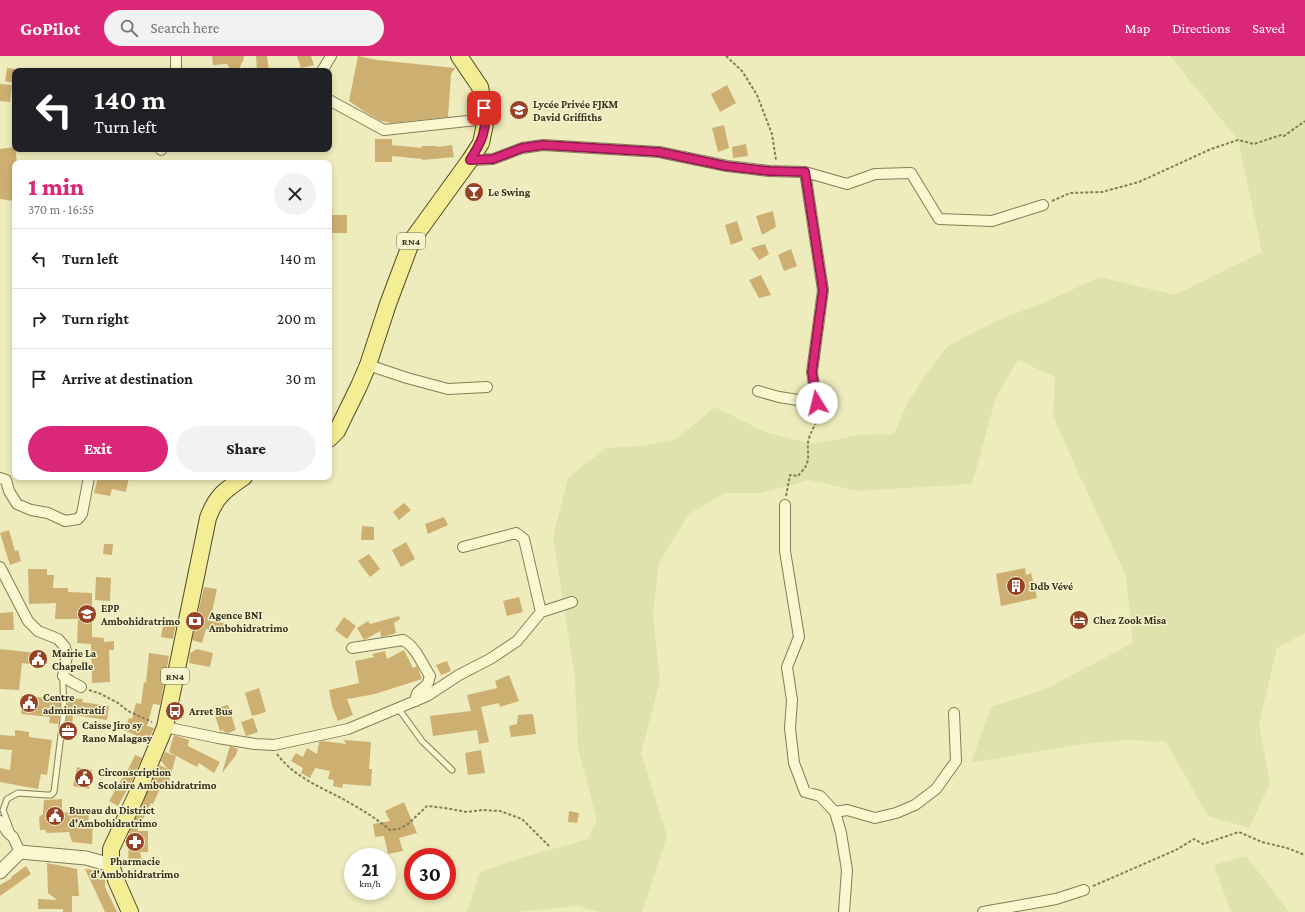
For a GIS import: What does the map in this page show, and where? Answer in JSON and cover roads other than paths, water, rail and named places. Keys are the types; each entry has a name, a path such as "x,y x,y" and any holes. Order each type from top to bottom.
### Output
{"main road":[{"name":"RN4","path":"332,436 337,431 360,386 412,240 481,143 486,119 480,87 459,56"},
{"name":"RN4","path":"130,912 111,865 111,849 165,727 208,518 213,505 220,496 240,480"}],"street":[{"path":"176,56 176,68"},
{"path":"324,68 331,56"},
{"path":"332,102 384,130 486,119"},
{"path":"470,160 493,159 522,148 543,145 659,152 726,166 775,171 805,172 847,184 875,174 912,173 938,219 992,221 1043,205"},
{"path":"758,390 779,397 817,403 812,372 823,290 805,172"},
{"path":"368,366 448,389 487,387"},
{"path":"0,478 6,480 9,491 17,504 32,510 48,513 65,521 78,519 82,514 88,480"},
{"path":"785,505 785,551 799,637 787,667 792,700 790,728 794,763 805,792 820,796 835,812 841,833 847,870 844,912"},
{"path":"463,547 505,534 516,533 524,539 540,612"},
{"path":"0,567 28,621 38,631 58,639 65,647 67,656 63,676 81,687"},
{"path":"165,727 218,738 255,744 274,745 348,729 427,696 459,675 490,659 517,641 540,612 572,602"},
{"path":"352,648 403,640 408,643 430,676 428,683 417,692 415,697 416,701"},
{"path":"835,812 847,810 875,818 896,813 915,805 936,789 956,761 954,713"},
{"path":"0,821 8,833 13,837 20,852"},
{"path":"86,858 111,849"},
{"path":"20,852 86,858 111,865"},
{"path":"0,872 20,852"},
{"path":"983,912 1056,899 1084,890"}],"lane":[{"path":"13,837 3,810 7,799 18,793 51,795 54,792 64,710 63,676"},
{"path":"398,708 422,741 452,770"}],"place":[{"name":"Lycée Privée FJKM David Griffiths","path":"519,110"},
{"name":"Le Swing","path":"474,192"},
{"name":"Ddb Vévé","path":"1016,586"},
{"name":"EPP Ambohidratrimo","path":"87,614"},
{"name":"Chez Zook Misa","path":"1079,620"},
{"name":"Agence BNI Ambohidratrimo","path":"195,621"},
{"name":"Mairie La Chapelle","path":"38,659"},
{"name":"Centre administratif","path":"29,703"},
{"name":"Arret Bus","path":"175,711"},
{"name":"Caisse Jiro sy Rano Malagasy","path":"68,731"},
{"name":"Circonscription Scolaire Ambohidratrimo","path":"84,778"},
{"name":"Bureau du District d'Ambohidratrimo","path":"55,816"},
{"name":"Pharmacie d'Ambohidratrimo","path":"135,842"}]}
